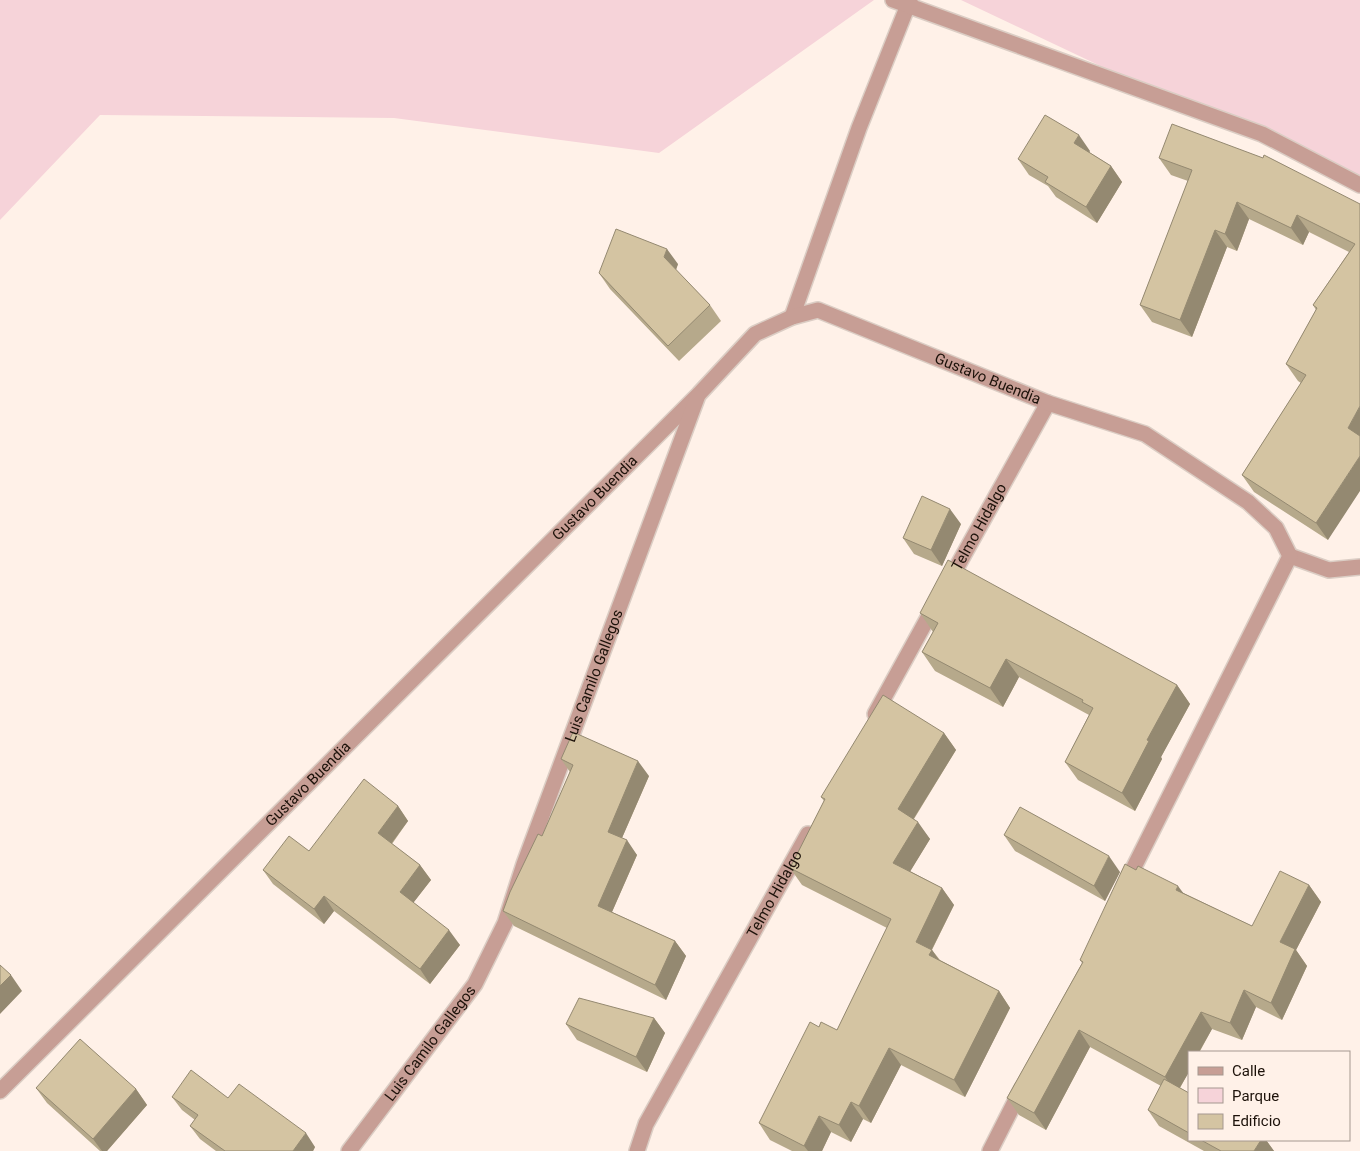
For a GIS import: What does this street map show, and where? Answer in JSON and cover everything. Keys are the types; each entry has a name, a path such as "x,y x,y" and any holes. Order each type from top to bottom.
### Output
{"street":[{"path":"792,317 903,2 1262,134 1360,185"},
{"name":"Gustavo Buendia","path":"0,1091 699,394 755,334 792,317 818,310 1048,403 1145,434 1248,502 1276,528 1290,556"},
{"name":"Luis Camilo Gallegos","path":"349,1151 475,984 505,923 528,854 699,394"},
{"name":"Telmo Hidalgo","path":"869,724 1048,403"},
{"path":"1117,900 1290,556 1328,570 1360,567"},
{"name":"Telmo Hidalgo","path":"637,1151 646,1124 816,820"},
{"path":"990,1151 1028,1075"}],"green space":[{"path":"0,0 874,0 659,153 394,118 100,115 0,220"},
{"path":"961,0 1360,0 1360,189"}],"building":[{"path":"1045,115 1079,135 1074,143 1111,166 1086,207 1045,182 1048,177 1018,159"},
{"path":"1172,124 1263,158 1264,155 1360,204 1360,406 1348,428 1360,436 1360,456 1316,523 1242,475 1306,375 1286,364 1317,308 1313,305 1355,244 1297,215 1291,228 1237,202 1225,234 1215,230 1180,320 1140,305 1192,170 1159,158"},
{"path":"616,229 667,249 664,257 710,305 668,346 599,273"},
{"path":"922,496 950,509 931,550 903,538"},
{"path":"948,560 1177,685 1147,740 1149,741 1122,793 1065,762 1093,708 1082,702 1083,700 1006,659 990,688 922,652 938,623 920,613"},
{"path":"883,695 944,733 898,809 918,822 893,863 942,888 916,942 932,950 929,955 999,991 954,1080 889,1048 859,1106 851,1102 839,1125 819,1116 804,1146 759,1123 810,1022 819,1027 821,1022 837,1030 891,919 790,868 825,799 821,797"},
{"path":"573,732 638,761 608,832 627,840 598,906 675,941 655,985 503,911 538,834 542,836 573,765 561,759"},
{"path":"364,779 398,806 378,833 420,865 400,892 449,930 420,969 324,896 314,909 263,870 289,836 309,851"},
{"path":"1020,807 1109,856 1094,886 1004,835"},
{"path":"1125,864 1136,870 1138,866 1178,886 1176,890 1252,926 1280,871 1309,885 1280,942 1295,949 1271,1003 1244,990 1230,1023 1201,1012 1165,1077 1079,1030 1034,1113 1007,1098 1083,962 1080,960"},
{"path":"0,965 11,975 0,986"},
{"path":"579,998 654,1018 636,1057 566,1024"},
{"path":"80,1039 136,1089 93,1139 36,1088"},
{"path":"191,1070 228,1098 239,1084 306,1133 293,1151 225,1151 190,1126 198,1115 172,1097"},
{"path":"1164,1079 1188,1092 1188,1132 1148,1110"},
{"path":"1203,1141 1260,1141 1254,1151 1221,1151"}]}
